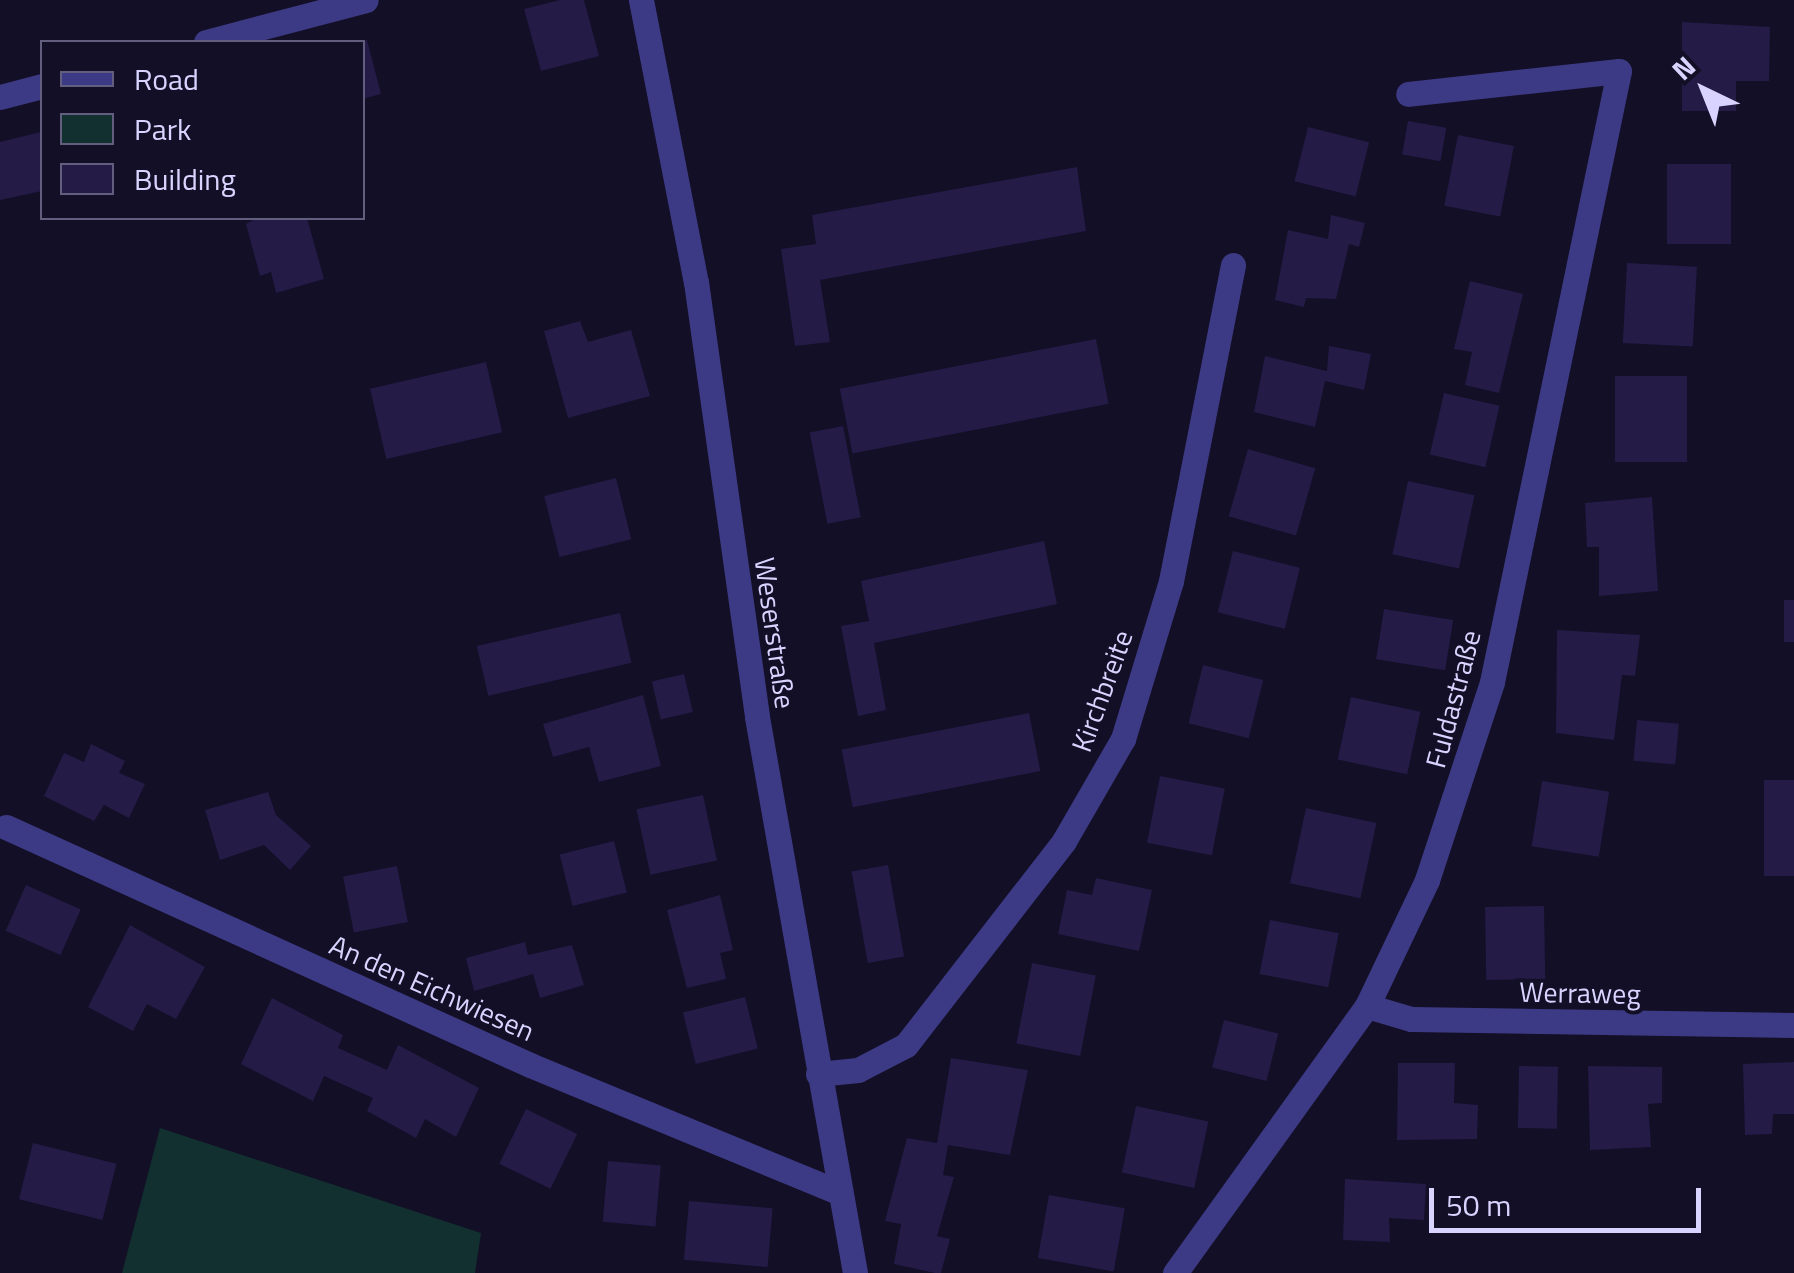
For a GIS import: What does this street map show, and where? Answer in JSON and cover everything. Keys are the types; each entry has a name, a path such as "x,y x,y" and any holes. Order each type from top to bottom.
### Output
{"street":[{"path":"214,40 366,0"},
{"name":"Weserstraße","path":"642,0 712,382 738,594 855,1273"},
{"name":"Fuldastraße","path":"1176,1273 1367,1006 1427,880 1492,682 1619,71 1408,94"},
{"path":"0,97 40,87"},
{"name":"Kirchbreite","path":"818,1074 858,1070 906,1045 1064,841 1123,738 1171,581 1233,265"},
{"name":"An den Eichwiesen","path":"2,828 513,1058 840,1192"},
{"name":"Werraweg","path":"1367,1006 1411,1018 1794,1025"}],"green space":[{"path":"160,1128 481,1233 475,1273 122,1273"}],"building":[{"path":"560,0 584,0 599,56 541,71 524,9"},
{"path":"1682,22 1770,27 1769,81 1736,81 1736,111 1682,111"},
{"path":"365,41 381,94 365,98"},
{"path":"1408,121 1446,128 1441,161 1402,154"},
{"path":"1308,127 1369,142 1356,197 1294,181"},
{"path":"40,132 40,191 0,200 0,142"},
{"path":"1458,135 1514,146 1500,217 1444,206"},
{"path":"1667,164 1731,164 1731,244 1667,244"},
{"path":"1077,167 1086,231 820,280 830,342 795,346 781,249 816,244 812,215"},
{"path":"1331,215 1365,223 1359,247 1349,244 1336,299 1306,298 1304,307 1275,300 1288,230 1328,239"},
{"path":"253,220 308,220 324,279 276,293 271,272 260,276 246,224"},
{"path":"1627,263 1697,267 1693,347 1623,343"},
{"path":"1470,281 1523,294 1499,393 1465,385 1472,352 1454,349"},
{"path":"580,321 588,342 631,330 650,396 568,418 544,331"},
{"path":"1096,339 1109,404 852,454 840,389"},
{"path":"1329,346 1371,354 1364,390 1325,381 1315,427 1254,412 1265,356 1327,371"},
{"path":"486,362 502,432 386,459 370,389"},
{"path":"1615,376 1687,376 1687,462 1615,462"},
{"path":"1444,393 1500,406 1485,467 1430,454"},
{"path":"843,426 861,517 827,524 810,432"},
{"path":"1248,449 1315,468 1296,536 1229,516"},
{"path":"616,478 631,539 559,557 544,496"},
{"path":"1408,481 1475,495 1459,568 1392,554"},
{"path":"1652,497 1658,591 1599,596 1599,547 1587,547 1585,503"},
{"path":"1044,541 1057,604 874,643 886,710 858,716 841,626 869,621 861,581"},
{"path":"1233,551 1300,568 1285,629 1218,612"},
{"path":"1784,600 1794,600 1794,642 1784,642"},
{"path":"1384,609 1453,620 1445,670 1376,659"},
{"path":"620,613 631,663 488,696 477,646"},
{"path":"1557,630 1640,635 1635,676 1622,675 1614,740 1556,733"},
{"path":"1203,665 1263,680 1249,738 1188,723"},
{"path":"684,674 693,712 661,719 652,681"},
{"path":"643,695 661,766 599,782 589,747 553,757 543,724"},
{"path":"1351,697 1420,712 1407,774 1338,760"},
{"path":"1029,713 1040,771 853,807 842,749"},
{"path":"1637,720 1679,724 1675,765 1633,761"},
{"path":"91,744 125,761 119,773 145,784 129,818 104,805 94,821 44,796 64,753 84,762"},
{"path":"1160,776 1225,789 1212,855 1147,843"},
{"path":"1764,780 1794,780 1794,876 1764,876"},
{"path":"1542,781 1609,792 1599,857 1532,846"},
{"path":"268,792 276,815 311,846 290,870 264,845 220,860 205,810"},
{"path":"703,795 717,861 650,875 636,809"},
{"path":"1306,808 1376,823 1360,898 1290,883"},
{"path":"614,841 627,892 572,906 560,855"},
{"path":"888,865 904,957 868,963 852,871"},
{"path":"397,866 408,922 354,932 343,876"},
{"path":"1096,878 1152,890 1139,951 1058,934 1067,890 1092,895"},
{"path":"26,885 81,909 60,955 6,931"},
{"path":"720,895 733,950 720,953 726,979 687,988 667,910"},
{"path":"1544,906 1545,979 1486,980 1485,907"},
{"path":"1270,920 1339,933 1328,987 1260,974"},
{"path":"130,925 205,967 176,1019 147,1004 133,1031 88,1007"},
{"path":"525,942 528,955 572,945 584,985 540,998 533,974 474,991 466,958"},
{"path":"1032,963 1096,975 1080,1056 1016,1043"},
{"path":"745,997 758,1048 696,1064 683,1012"},
{"path":"272,998 343,1035 338,1048 387,1070 398,1045 479,1088 456,1137 425,1119 416,1138 367,1111 373,1098 324,1076 313,1101 241,1064"},
{"path":"1224,1020 1278,1034 1266,1081 1212,1068"},
{"path":"951,1058 1028,1070 1010,1155 948,1145 943,1175 954,1177 937,1236 950,1239 941,1273 935,1273 894,1264 901,1224 885,1221 907,1138 937,1143"},
{"path":"1794,1062 1794,1114 1773,1114 1772,1134 1745,1135 1743,1064"},
{"path":"1398,1063 1455,1063 1454,1103 1478,1105 1477,1139 1397,1140"},
{"path":"1519,1066 1558,1067 1557,1129 1518,1128"},
{"path":"1588,1066 1662,1067 1662,1103 1648,1104 1651,1147 1590,1150"},
{"path":"1136,1106 1208,1121 1194,1188 1122,1173"},
{"path":"526,1109 577,1134 550,1189 499,1164"},
{"path":"33,1143 116,1164 102,1220 19,1199"},
{"path":"608,1161 661,1166 655,1226 603,1222"},
{"path":"1345,1179 1426,1184 1424,1220 1389,1218 1390,1242 1343,1240"},
{"path":"1049,1195 1125,1208 1114,1271 1038,1258"},
{"path":"689,1201 773,1208 768,1267 684,1260"}]}
